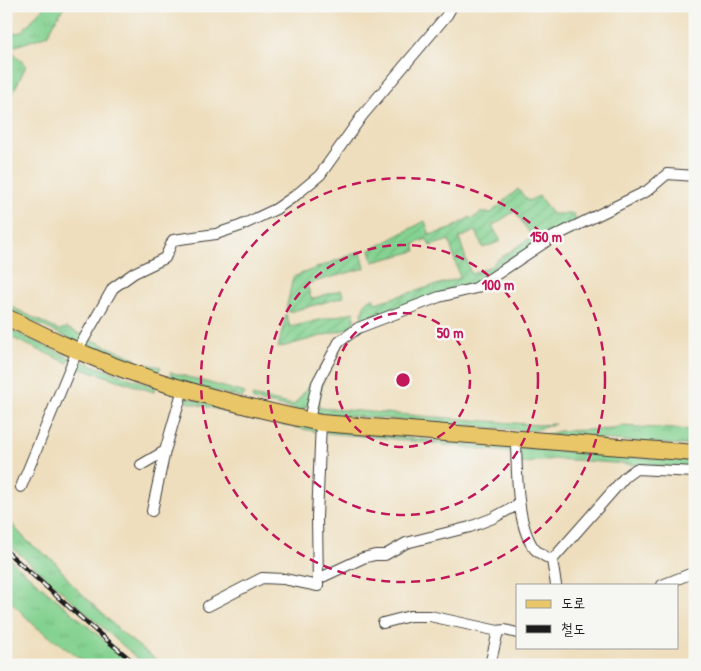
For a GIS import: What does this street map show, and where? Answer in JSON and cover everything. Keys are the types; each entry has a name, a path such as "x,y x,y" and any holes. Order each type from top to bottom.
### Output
{"main road":[{"path":"6,317 77,351 125,370 182,389 315,422 695,454"}],"street":[{"path":"21,487 77,351 114,288 134,273 165,258 173,240 216,234 240,226 276,209 320,175 362,116 447,15 452,6"},
{"path":"208,606 262,578 284,579 318,586 315,422 317,382 339,342 358,328 439,297 476,288 553,237 647,191 667,174 695,176"},
{"path":"152,512 165,451 182,389"},
{"path":"516,440 519,504 526,533 533,549 552,560"},
{"path":"142,466 165,451"},
{"path":"552,560 625,477 636,469 695,472"},
{"path":"318,579 363,558 385,555 406,543 493,518 519,504"},
{"path":"552,560 556,584"},
{"path":"665,584 695,572"},
{"path":"383,623 410,616 430,616 498,631 505,630 516,633"},
{"path":"490,665 498,631"}],"green space":[{"path":"45,6 64,6 48,34 16,46 6,44 6,32 21,32"},
{"path":"13,52 26,66 6,107 6,74 10,68"},
{"path":"518,189 528,201 539,196 552,214 574,214 576,222 476,286 361,324 364,306 373,298 375,303 460,278 449,240 430,246 427,239 414,244 416,251 373,262 370,250 425,221 430,235 451,229 482,212 491,213","holes":["515,211 532,237 494,262 494,265 471,274 459,238 476,231 483,248 501,241 492,226"]},
{"path":"361,251 365,268 307,284 311,299 341,290 344,297 289,312 286,310 293,277"},
{"path":"6,304 58,330 67,328 84,336 79,343 6,309"},
{"path":"354,312 354,327 278,348 286,314 290,327"},
{"path":"6,328 71,358 68,363 6,335"},
{"path":"87,338 135,358 135,362 161,367 157,374 129,365 83,345"},
{"path":"328,356 306,408 302,410 295,409 253,400 252,396 294,405 312,382"},
{"path":"78,360 155,387 154,392 76,368"},
{"path":"170,372 245,393 242,398 173,380"},
{"path":"320,382 323,382 318,404 320,408 538,425 555,424 532,431 316,413 315,409"},
{"path":"183,397 318,429 318,432 183,401"},
{"path":"620,426 695,430 695,446 545,435 560,431 614,429"},
{"path":"326,429 514,449 514,453 325,433"},
{"path":"518,447 695,461 695,469 554,459 520,464"},
{"path":"6,518 28,542 54,561 72,584 123,634 163,665 145,665 6,542"},
{"path":"6,556 133,665 89,665 35,626 6,597"}],"railway":[{"path":"6,551 137,665"}]}
